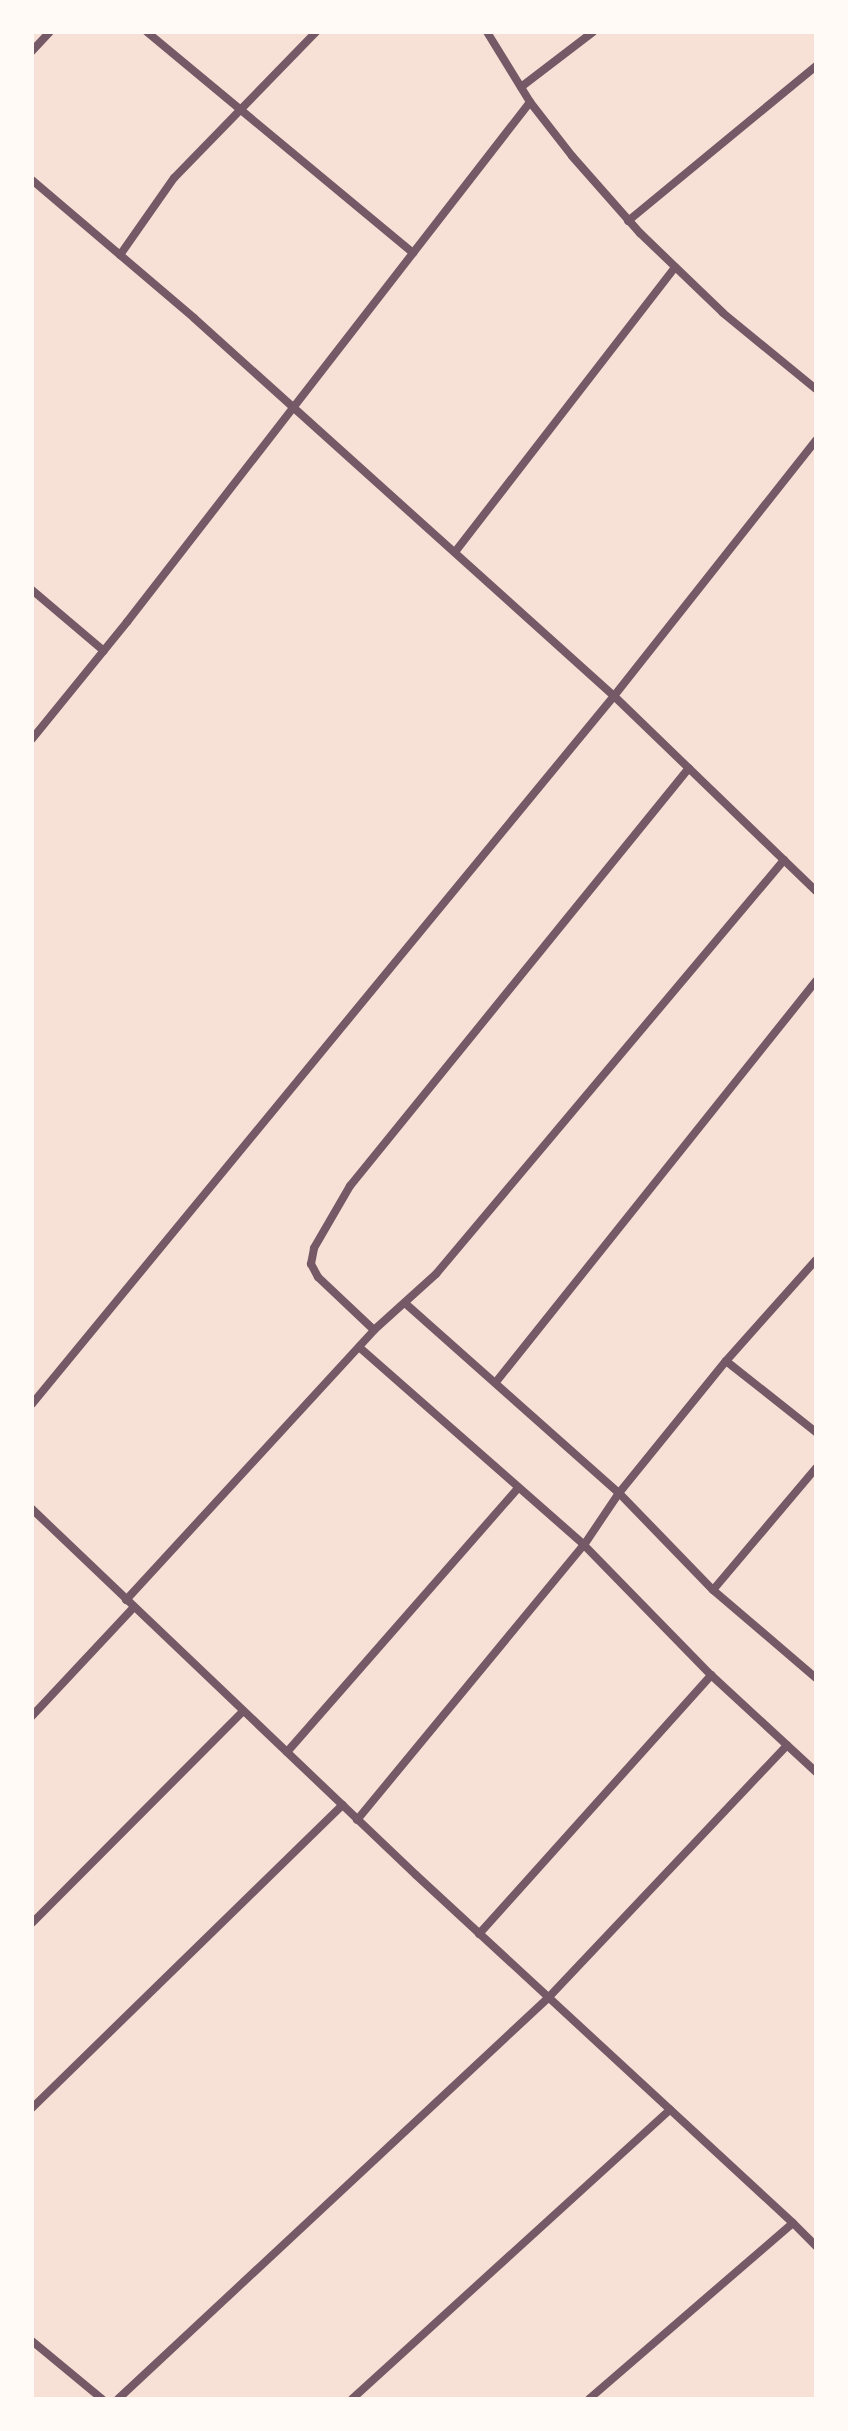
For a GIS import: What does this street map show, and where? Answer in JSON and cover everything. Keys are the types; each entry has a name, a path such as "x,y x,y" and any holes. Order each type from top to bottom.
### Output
{"street":[{"path":"32,51 50,32"},
{"path":"147,32 242,107 413,253"},
{"path":"120,255 174,178 316,32"},
{"path":"487,32 530,102 628,221 723,313 816,389"},
{"path":"521,87 593,32"},
{"path":"628,221 816,66"},
{"path":"32,739 104,651 530,102"},
{"path":"32,180 293,406 614,696 816,891"},
{"path":"455,552 675,267"},
{"path":"32,1404 614,696 816,440"},
{"path":"32,590 104,651"},
{"path":"374,1330 318,1277 312,1256 321,1236 350,1186 689,768"},
{"path":"126,1600 374,1330 436,1274 784,860"},
{"path":"496,1382 816,981"},
{"path":"357,1820 584,1545 619,1493 726,1361 816,1260"},
{"path":"406,1304 619,1493 713,1590 816,1678"},
{"path":"359,1347 584,1545 711,1675 816,1772"},
{"path":"726,1361 816,1432"},
{"path":"713,1590 816,1468"},
{"path":"287,1752 518,1488"},
{"path":"32,1509 357,1820 816,2246"},
{"path":"32,1716 134,1607"},
{"path":"479,1934 711,1675"},
{"path":"32,1923 243,1711"},
{"path":"118,2399 548,1998 787,1745"},
{"path":"32,2108 343,1805"},
{"path":"352,2399 670,2110"},
{"path":"589,2399 793,2223"},
{"path":"32,2341 102,2399"}]}
